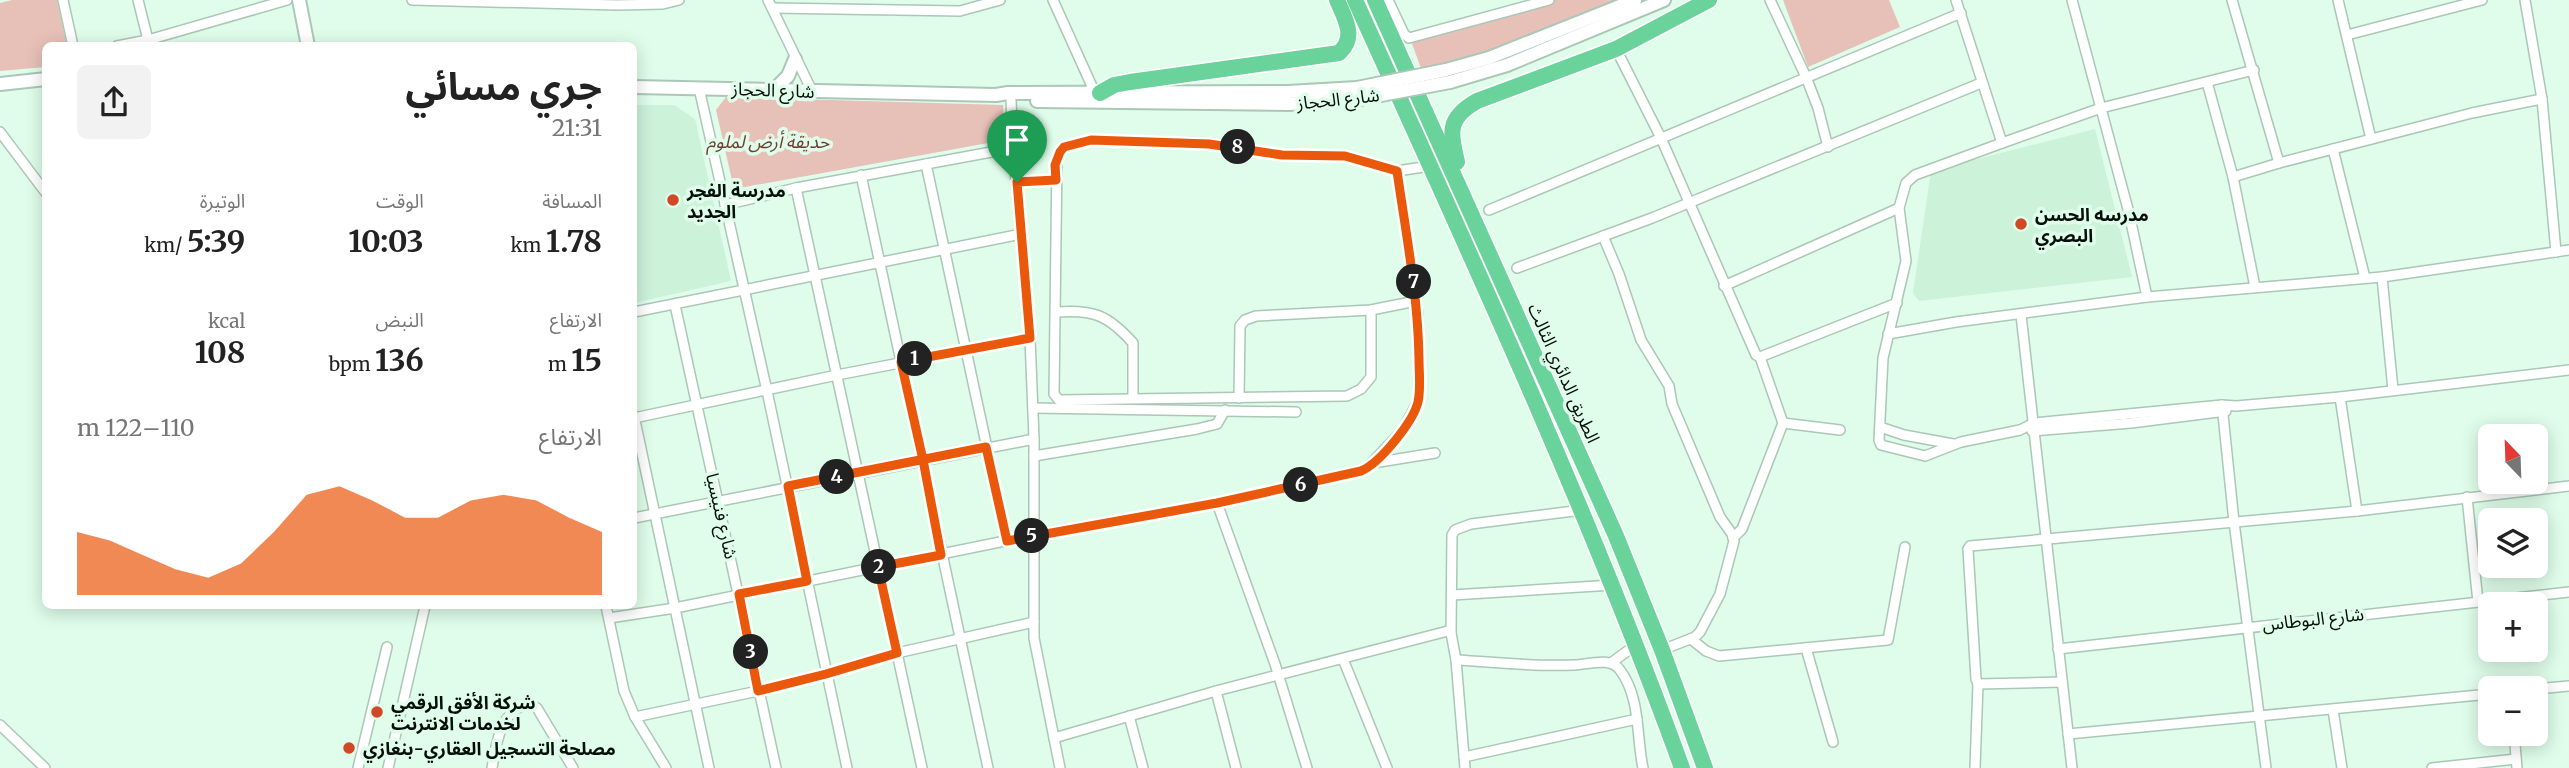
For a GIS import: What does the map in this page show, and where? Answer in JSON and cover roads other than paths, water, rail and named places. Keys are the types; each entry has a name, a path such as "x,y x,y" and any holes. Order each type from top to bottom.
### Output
{"highway":[{"path":"1098,93 1114,85 1130,82 1339,53 1349,41 1350,33 1337,0"},
{"path":"1355,0 1582,510 1637,644 1682,768"},
{"name":"الطريق الدائري الثالث","path":"1375,0 1616,536 1662,650 1705,768"},
{"path":"1467,202 1451,137 1453,122 1462,110 1477,101 1616,49 1709,0"}],"main road":[{"path":"299,0 307,42"},
{"name":"شارع الحجاز","path":"1448,76 1635,0"},
{"name":"شارع الحجاز","path":"996,95 1011,100 1289,104 1507,65 1664,0"},
{"path":"773,91 788,76 795,60"},
{"path":"0,84 42,79"},
{"name":"شارع الحجاز","path":"637,87 996,95 1359,93"}],"street":[{"path":"63,0 72,42"},
{"path":"138,0 149,42"},
{"path":"152,42 288,0"},
{"path":"412,0 663,4 679,0"},
{"path":"950,0 955,11"},
{"path":"812,92 770,4 866,5 955,11 981,7 1000,0"},
{"path":"1053,0 1098,93"},
{"path":"1388,0 1404,34 1409,38 1549,0"},
{"path":"1770,0 1806,77 1820,114 1828,147"},
{"path":"1955,0 2002,143"},
{"path":"2073,0 2129,213 2147,297"},
{"path":"2232,0 2279,163"},
{"path":"2339,0 2371,139"},
{"path":"2347,35 2482,0"},
{"path":"2525,0 2542,99 2556,252"},
{"path":"1489,210 1961,13"},
{"path":"1616,49 1661,138 1724,286 1756,355 1760,357 1783,423 1742,529 1733,538"},
{"path":"2253,70 2101,108 1915,175 1906,183 1899,208 1906,254 1882,366 1881,445 1925,456 1955,444 2034,427 2340,397 2569,370"},
{"path":"2207,82 2233,177 2255,287"},
{"path":"1517,268 1828,147 1981,83"},
{"path":"699,88 746,289 847,768"},
{"path":"2233,177 2472,113 2542,99"},
{"path":"1011,100 1030,338 1034,439 1035,651 1060,768"},
{"path":"0,132 42,188"},
{"path":"1371,310 1371,377 1361,389 1348,396 1059,400 1056,398 1055,165 1060,152 1064,147 1091,140 1209,144 1282,155 1345,156 1397,171 1430,166"},
{"path":"726,205 796,188 1013,148"},
{"path":"2333,149 2365,278"},
{"path":"926,164 1007,541"},
{"path":"609,618 675,608 1035,535 1217,503 1361,471 1373,464 1403,430 1419,400 1416,300 1397,171"},
{"path":"862,176 988,768"},
{"path":"1017,182 1056,180"},
{"path":"796,188 922,768"},
{"path":"1724,286 1899,208"},
{"path":"637,311 1021,234"},
{"path":"1604,236 1641,340 1669,386 1672,404 1723,522 1733,538 1733,549 1720,594 1700,632 1691,639 1662,650"},
{"path":"1888,334 2147,297 2382,277 2569,250"},
{"path":"2382,277 2393,390"},
{"path":"1239,398 1240,326 1245,320 1256,316 1371,310 1416,300"},
{"path":"1760,357 1897,303"},
{"name":"شارع فنيسيا","path":"675,305 776,768"},
{"path":"1055,312 1080,310 1110,320 1133,343 1133,398"},
{"path":"2021,315 2071,768"},
{"path":"637,416 1030,338"},
{"path":"2340,397 2357,510"},
{"path":"1033,408 1296,412"},
{"path":"2222,409 2266,768"},
{"path":"1034,456 1197,429 1217,424 1225,410"},
{"path":"1783,423 1840,430"},
{"path":"1880,427 1904,435 1955,444"},
{"path":"637,431 709,768"},
{"path":"637,517 1034,439"},
{"path":"1373,464 1435,453"},
{"path":"1975,768 1978,684 1969,547 2357,510 2569,486"},
{"path":"2468,497 2478,602"},
{"path":"1217,503 1279,676 1307,768"},
{"path":"1465,768 1456,660 1451,633 1452,535 1455,530 1471,524 1582,510"},
{"path":"1723,522 1742,529"},
{"path":"1691,639 1706,651 1719,656 1885,642 1890,639 1905,547"},
{"path":"1452,596 1613,585"},
{"name":"شارع البوطاس","path":"2548,594 2569,592"},
{"name":"شارع البوطاس","path":"2058,649 2478,602"},
{"path":"388,768 424,609"},
{"path":"607,609 620,677 635,717 666,768"},
{"path":"635,717 758,691 897,653 1034,622"},
{"path":"1054,738 1216,691 1448,631 1451,633"},
{"path":"1611,663 1637,644"},
{"path":"358,768 387,647"},
{"path":"1806,648 1833,743"},
{"path":"1343,659 1387,768"},
{"path":"1456,660 1573,665 1611,663 1618,667 1636,706 1643,768"},
{"path":"1978,684 2062,682"},
{"path":"2548,688 2569,686"},
{"path":"1216,691 1236,768"},
{"path":"2068,734 2478,695"},
{"path":"1636,706 1656,698"},
{"path":"492,768 505,718 516,707 529,703 537,708 573,768"},
{"path":"2333,710 2342,768"},
{"path":"1129,716 1143,768"},
{"path":"1464,757 1637,719"},
{"path":"0,725 45,768"},
{"path":"2432,768 2516,763"}],"place":[{"name":"مدرسة الفجر الجديد","path":"673,200"},
{"name":"مدرسه الحسن البصري","path":"2021,224"},
{"name":"شركة الأفق الرقمي لخدمات الانترنت","path":"377,712"},
{"name":"مصلحة التسجيل العقاري-بنغازي","path":"349,748"}],"park label":[{"name":"حديقة أرض لملوم","path":"768,141"}]}
